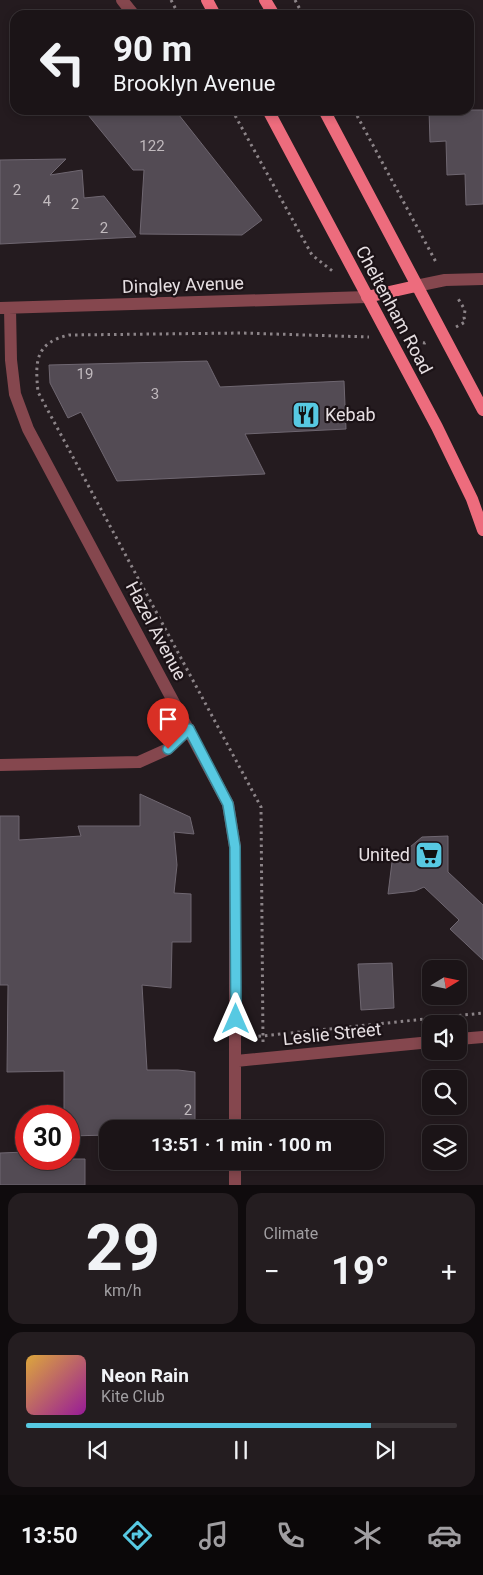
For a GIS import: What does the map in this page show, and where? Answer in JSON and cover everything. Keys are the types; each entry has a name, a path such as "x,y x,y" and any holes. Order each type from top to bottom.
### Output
{"main road":[{"name":"Cheltenham Road","path":"271,115 458,470 483,530"},
{"name":"Cheltenham Road","path":"327,115 483,410"},
{"path":"367,297 416,286"}],"street":[{"path":"122,0 130,10"},
{"path":"416,286 445,280 483,279"},
{"name":"Dingley Avenue","path":"5,308 367,297"},
{"name":"Hazel Avenue","path":"5,308 15,394 28,429 228,804 235,847 235,1120"},
{"path":"0,765 139,762 168,749 189,729"},
{"path":"467,1039 483,1037"},
{"name":"Leslie Street","path":"236,1061 422,1043"},
{"path":"235,1170 235,1185"}],"path":[{"path":"235,115 312,255 336,273"},
{"path":"264,1059 262,1036 261,807 38,392 37,366 39,354 44,346 52,340 80,334 242,333 366,337 425,342 466,322 464,317 465,310 445,280 357,115"},
{"path":"236,1038 483,1013"}],"building":[{"path":"474,110 483,110 483,204 466,205 465,174 447,175 446,141 430,142 429,115 474,115"},
{"path":"88,115 179,115 262,220 242,235 140,234 144,170 133,170"},
{"path":"66,159 50,175 82,170 84,198 104,196 136,237 0,244 0,160"},
{"path":"207,361 220,387 344,381 346,429 245,434 265,474 117,481 81,412 68,418 50,383 49,365"},
{"path":"140,794 190,817 194,834 174,832 177,865 174,893 191,894 191,942 172,942 171,988 142,985 147,1070 195,1072 195,1120 99,1120 99,1135 80,1136 80,1105 64,1105 64,1071 7,1072 8,985 0,985 0,816 19,816 19,840 81,836 78,826 140,826"},
{"path":"448,836 448,872 483,905 483,960 450,929 459,920 424,887 415,891 388,894 392,862 422,837"},
{"path":"392,963 394,1008 361,1010 358,964"},
{"path":"15,1152 15,1170 80,1170 80,1159 85,1159 85,1185 0,1185 0,1153"}],"place":[{"name":"Kebab","path":"306,415"},
{"name":"United","path":"429,855"}],"route":[{"path":"168,749 189,729 228,804 235,847 236,1019"}]}
